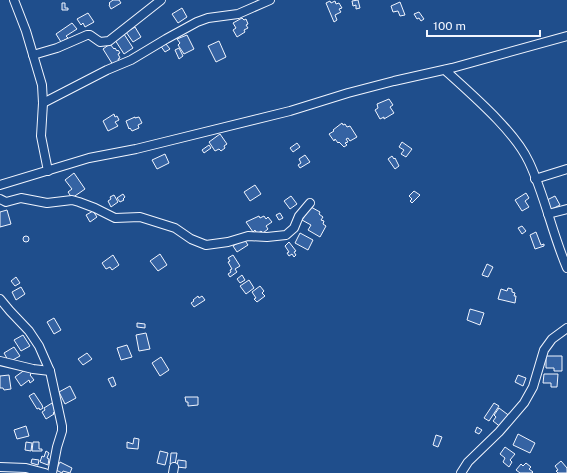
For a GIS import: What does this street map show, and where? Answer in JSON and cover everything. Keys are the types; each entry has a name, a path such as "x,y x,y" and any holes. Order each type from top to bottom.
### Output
{"street":[{"path":"14,0 26,31 42,85 43,103 41,136 48,171"},
{"path":"33,55 57,48 87,35 90,35 100,42 109,41 161,0"},
{"path":"43,103 107,70 131,60 166,38 197,22 208,18 238,14 270,0"},
{"path":"0,185 89,158 136,149 290,111 361,90 446,70 567,36"},
{"path":"446,70 510,133 528,161 536,179 567,268"},
{"path":"536,179 567,169"},
{"path":"0,199 6,202 21,198 47,203 72,200 115,218 140,217 175,228 191,239 206,245 228,242 248,236 267,237 286,235 294,228 299,216 310,203"},
{"path":"548,214 567,209"},
{"path":"0,299 29,332 39,346 50,371 62,426 52,473"},
{"path":"461,473 468,462 500,432 524,403 533,387 544,350 552,339 567,328"},
{"path":"0,361 33,369 50,371"},
{"path":"0,467 26,468 45,473"}],"building":[{"path":"113,0 119,0 121,3 111,9 109,3"},
{"path":"358,0 360,8 356,9 356,5 353,6 352,1"},
{"path":"330,1 331,3 335,1 336,4 339,3 342,8 339,9 341,12 335,15 337,20 334,22 326,3"},
{"path":"400,2 405,15 400,16 398,11 393,12 391,6"},
{"path":"62,3 65,3 65,8 68,8 68,10 62,10"},
{"path":"182,8 187,17 178,23 172,14"},
{"path":"419,12 424,19 421,21 419,18 417,19 414,14"},
{"path":"88,13 94,22 85,27 83,23 81,25 77,19"},
{"path":"242,18 244,20 246,19 248,24 246,25 248,28 237,37 233,30 236,28 233,23"},
{"path":"72,23 77,29 66,36 68,38 61,42 56,34"},
{"path":"135,27 141,37 133,42 126,32"},
{"path":"124,34 133,48 124,54 115,40"},
{"path":"187,35 194,49 184,54 178,45 180,43 177,39"},
{"path":"219,41 226,57 216,62 208,46"},
{"path":"164,43 170,49 165,52 160,45"},
{"path":"110,44 120,53 118,54 120,58 118,59 119,61 113,65 103,49"},
{"path":"179,48 183,56 179,59 175,50"},
{"path":"389,99 393,105 390,107 394,113 384,119 384,117 380,119 375,110 378,108 377,104"},
{"path":"114,114 119,120 115,122 118,126 108,131 103,121"},
{"path":"139,117 142,123 138,125 139,128 132,131 130,128 129,129 126,121"},
{"path":"342,123 347,127 350,126 357,137 350,141 348,138 346,139 348,142 345,143 347,145 344,147 335,139 334,141 329,134"},
{"path":"220,134 227,144 221,151 219,149 215,151 209,142"},
{"path":"402,142 412,149 406,157 401,154 404,150 399,147"},
{"path":"297,143 300,147 293,152 290,148"},
{"path":"209,145 211,148 204,153 202,150"},
{"path":"165,154 169,163 157,169 152,160"},
{"path":"305,155 310,162 300,168 298,165 301,163 299,159"},
{"path":"392,156 394,159 395,158 399,166 395,169 388,159"},
{"path":"74,173 85,189 72,198 68,192 72,189 65,180"},
{"path":"255,185 261,194 250,201 244,192"},
{"path":"414,191 420,195 412,203 410,201 412,199 409,196"},
{"path":"526,193 529,198 525,201 529,207 522,211 515,200"},
{"path":"123,194 125,197 123,199 124,200 120,202 117,198"},
{"path":"114,195 118,202 111,207 108,201 111,199 110,197"},
{"path":"291,196 297,204 290,209 284,201"},
{"path":"555,196 560,205 550,210 545,201"},
{"path":"311,207 320,212 319,214 323,217 321,220 324,221 323,224 326,226 320,237 308,230 311,225 302,220"},
{"path":"7,210 11,224 0,227 0,212"},
{"path":"93,211 97,217 90,222 86,215"},
{"path":"280,213 283,218 279,220 276,215"},
{"path":"259,216 260,218 264,216 266,219 268,217 272,222 266,226 268,229 263,233 261,231 257,234 255,230 253,232 246,222"},
{"path":"522,226 526,231 522,234 518,228"},
{"path":"536,232 541,245 544,244 544,246 535,249 530,235"},
{"path":"300,233 313,240 308,250 295,243"},
{"path":"26,236 29,239 26,242 23,239"},
{"path":"244,239 248,245 237,252 233,246"},
{"path":"289,242 296,251 294,252 296,255 294,257 292,254 289,256 287,253 289,252 285,246"},
{"path":"160,254 167,265 158,271 150,261"},
{"path":"113,255 119,265 112,270 110,267 106,269 102,263"},
{"path":"233,255 240,266 235,269 237,272 230,277 228,274 232,269 228,262 230,261 228,258"},
{"path":"487,264 493,267 488,277 482,275"},
{"path":"242,275 245,280 240,283 237,279"},
{"path":"16,277 20,283 15,286 11,281"},
{"path":"249,280 254,288 246,294 240,286"},
{"path":"260,286 264,291 262,293 265,296 257,302 254,299 256,298 252,292"},
{"path":"21,287 25,294 16,300 12,292"},
{"path":"508,288 512,289 512,292 515,293 515,303 498,299 501,289 507,291"},
{"path":"198,296 199,298 202,296 205,300 194,307 191,303"},
{"path":"470,309 484,313 480,325 467,320"},
{"path":"54,318 61,330 54,334 47,322"},
{"path":"137,323 145,324 145,328 137,327"},
{"path":"146,333 150,349 139,351 136,335"},
{"path":"23,335 30,346 21,351 14,340"},
{"path":"127,345 132,357 121,360 117,348"},
{"path":"14,347 20,356 9,362 4,353"},
{"path":"87,353 92,359 83,365 78,359"},
{"path":"546,356 562,356 562,371 554,371 554,368 546,368"},
{"path":"161,357 169,370 160,376 152,363"},
{"path":"26,369 29,370 30,375 34,380 30,383 29,380 21,386 15,377"},
{"path":"544,374 558,374 557,387 551,387 551,383 543,383"},
{"path":"9,375 11,389 4,390 3,388 0,388 0,376"},
{"path":"518,375 526,378 523,386 515,382"},
{"path":"113,377 116,385 112,387 108,379"},
{"path":"70,386 76,398 65,404 59,392"},
{"path":"34,393 42,405 43,408 40,410 39,408 37,409 29,396"},
{"path":"185,397 198,397 198,405 188,406 188,402 186,402"},
{"path":"52,403 56,411 46,419 42,412 45,410 44,408"},
{"path":"494,403 499,406 489,421 484,418"},
{"path":"499,408 511,417 502,428 493,421 496,417 494,415"},
{"path":"26,426 29,436 17,439 14,430"},
{"path":"477,427 482,430 479,434 475,432"},
{"path":"518,434 535,443 530,453 513,445"},
{"path":"436,435 442,437 438,447 433,445"},
{"path":"134,438 139,439 138,449 127,448 127,442 133,444"},
{"path":"26,442 32,443 31,451 25,450"},
{"path":"33,442 39,442 39,449 42,449 42,451 32,451"},
{"path":"505,447 515,454 510,460 512,462 509,467 503,462 505,458 500,454"},
{"path":"46,451 49,453 47,458 49,459 48,465 40,462"},
{"path":"160,451 168,453 165,465 157,463"},
{"path":"171,453 177,453 175,465 170,464"},
{"path":"32,459 39,460 38,465 31,463"},
{"path":"178,460 186,461 186,468 177,467"},
{"path":"561,461 567,468 567,473 558,473 556,471 558,470 555,466"},
{"path":"60,462 72,468 70,473 63,471 62,473 56,470"},
{"path":"526,463 531,467 529,469 533,472 532,473 520,473 516,470 521,464 523,466"}]}
